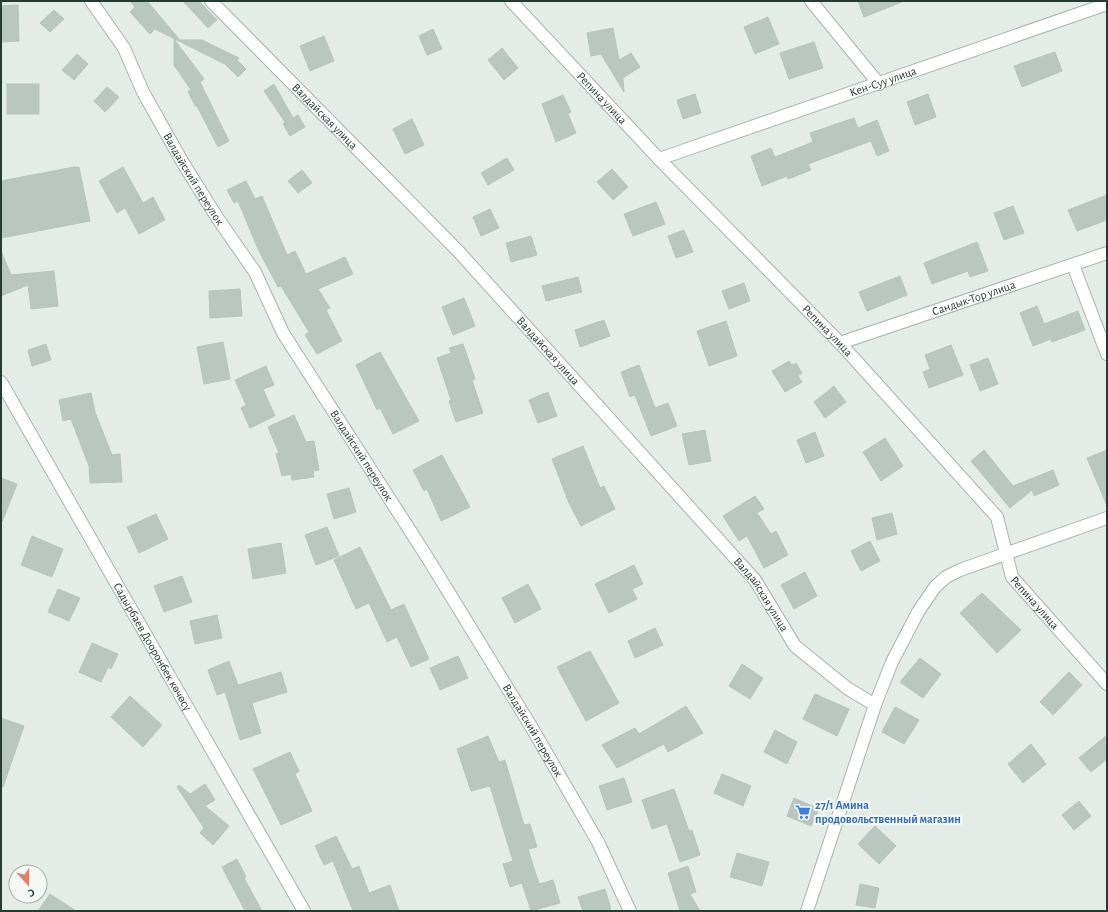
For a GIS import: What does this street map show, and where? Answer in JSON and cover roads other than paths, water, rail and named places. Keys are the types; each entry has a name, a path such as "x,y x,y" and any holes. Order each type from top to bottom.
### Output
{"street":[{"name":"Валдайский переулок","path":"91,1 124,48 143,92 183,164 218,219 255,272 283,333 427,557 532,728 598,842 630,911"},
{"name":"Валдайская улица","path":"212,1 459,252 755,580 795,646 847,688 874,705"},
{"name":"Репина улица","path":"511,1 659,159 840,343 997,517 1005,555 1012,577 1107,684"},
{"path":"811,1 879,84"},
{"name":"Кен-Суу улица","path":"659,159 1107,4"},
{"name":"Сандык-Тор улица","path":"840,343 1107,253"},
{"path":"1073,264 1107,354"},
{"name":"Садырбаев Дооронбек көчөсү","path":"1,382 304,911"},
{"path":"807,911 874,705 892,662 915,619 935,588 946,577 960,570 1107,518"}],"place":[{"name":"27/1 Амина продовольственный магазин","path":"803,812"}]}
